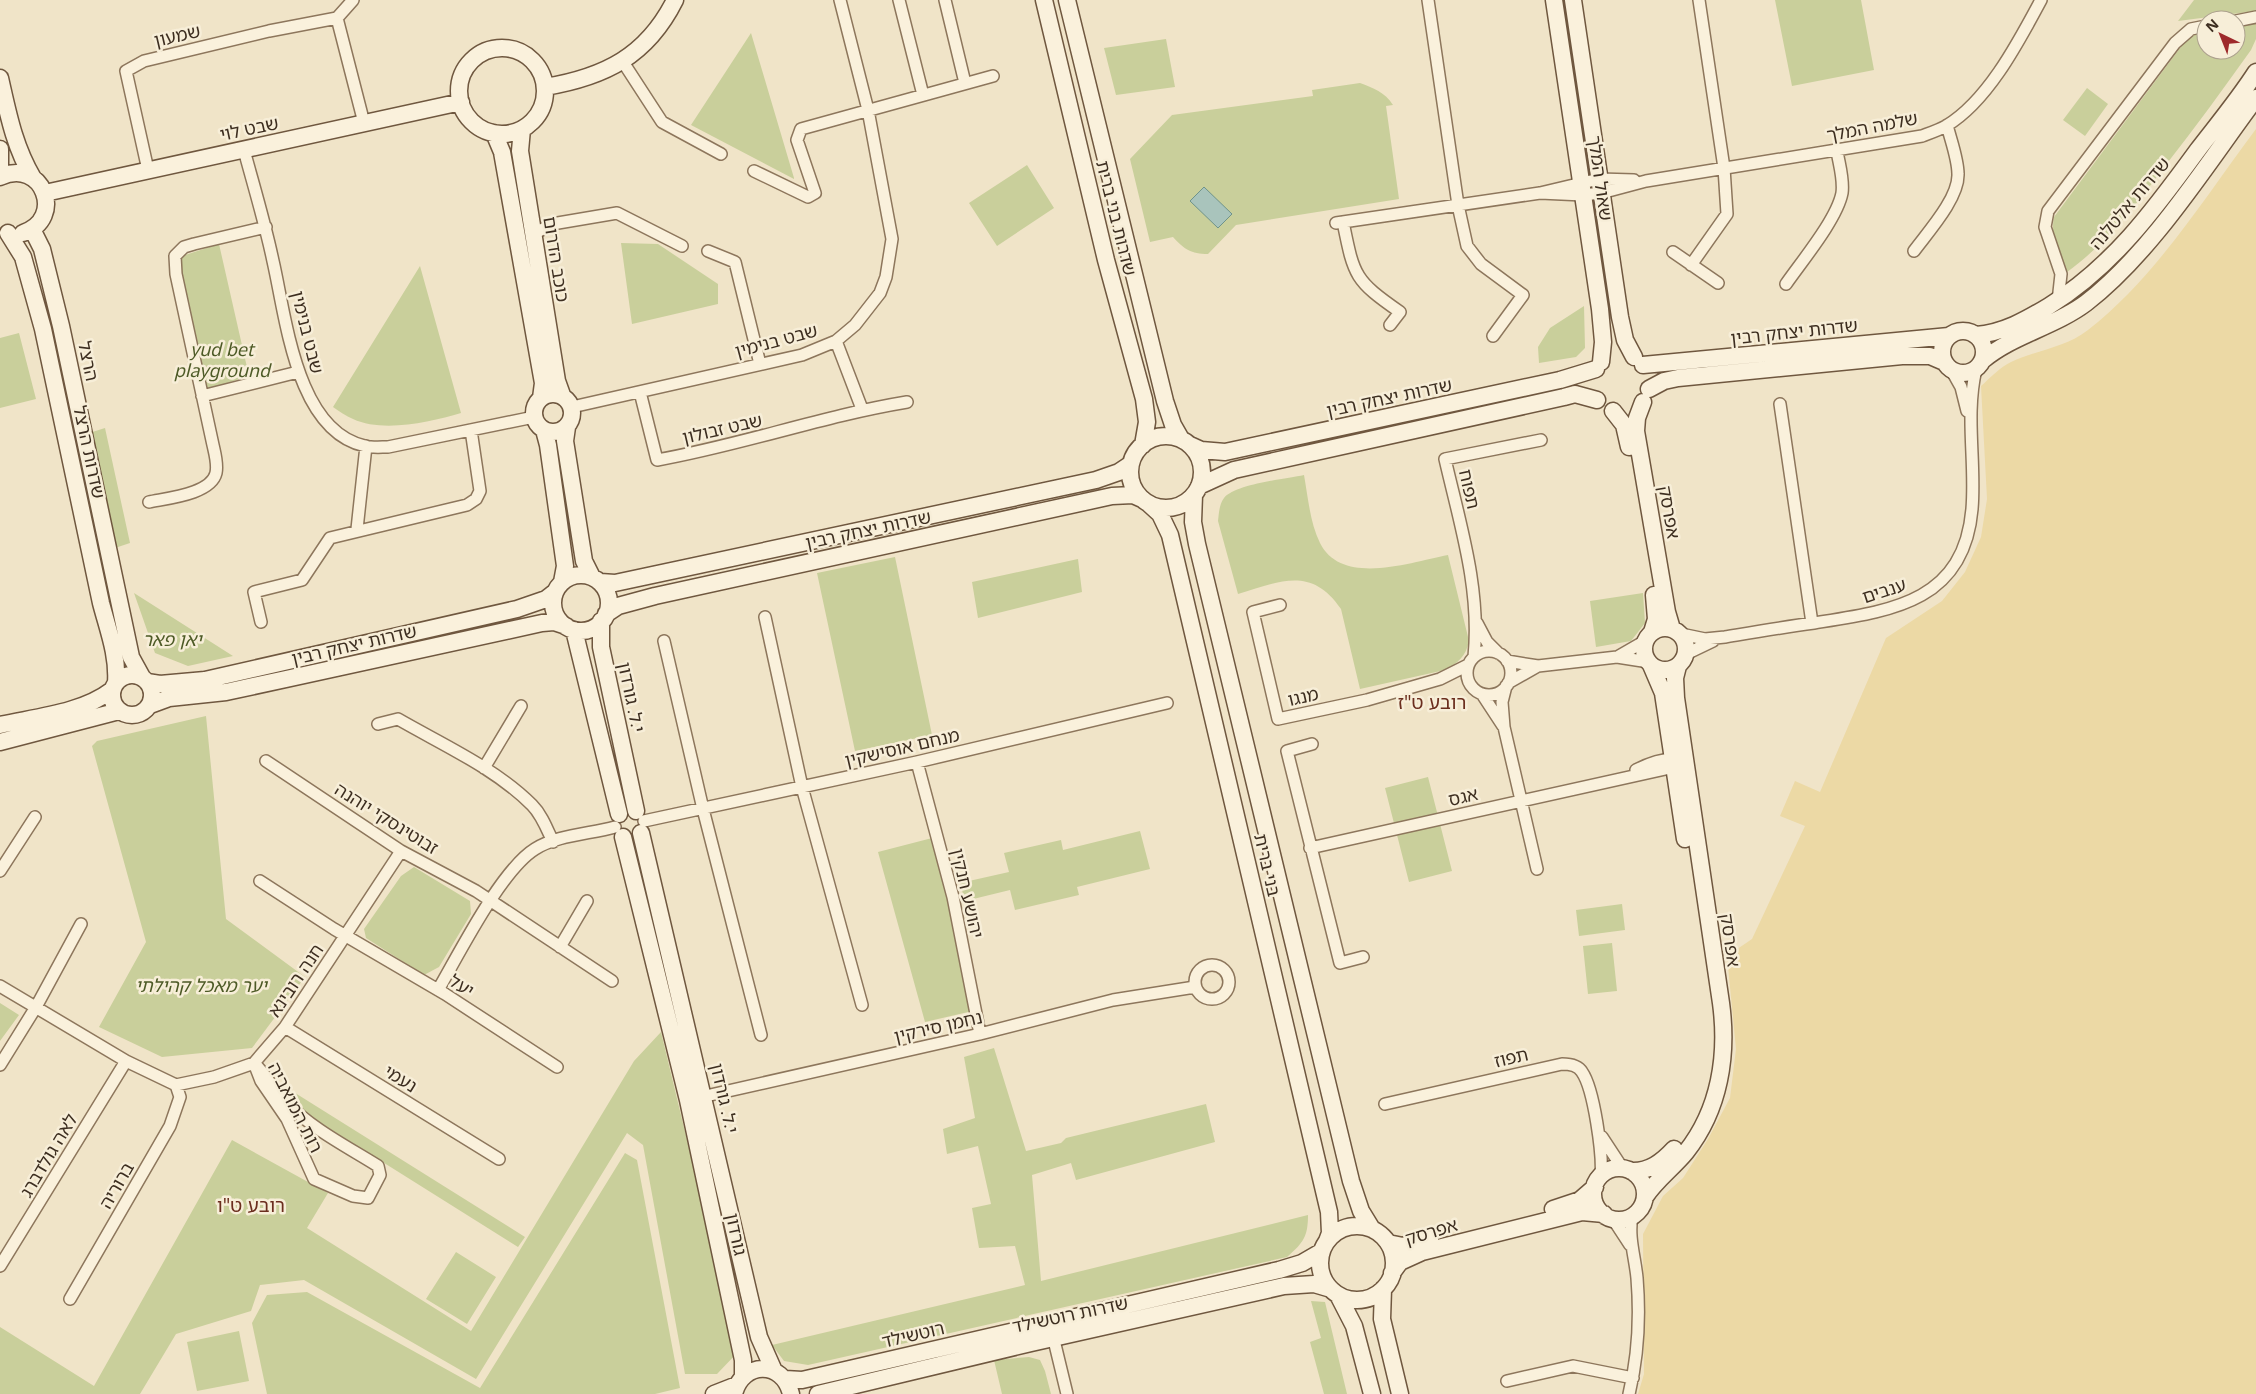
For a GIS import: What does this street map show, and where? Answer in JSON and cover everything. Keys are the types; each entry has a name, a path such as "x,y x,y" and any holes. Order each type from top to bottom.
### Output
{"main road":[{"path":"545,87 574,82 605,72 623,62 642,47 675,0"},
{"name":"שדרות בני ברית","path":"1044,0 1103,251 1144,400 1148,422 1142,445"},
{"name":"שדרות בני ברית","path":"1067,0 1167,407 1185,442"},
{"name":"שאול המלך","path":"1554,0 1600,309 1602,342 1598,366"},
{"name":"שאול המלך","path":"1572,0 1620,317 1626,340 1638,361"},
{"path":"505,48 520,52 526,56 541,72 545,87 541,109 535,118 522,129 513,133 494,133 473,123 461,102 460,89 465,71 478,56 490,50 505,48"},
{"name":"שדרות אלטלנה","path":"1976,335 2005,329 2058,301 2090,277 2133,236 2256,72"},
{"path":"0,78 12,133 24,163 45,193 46,209 43,217 32,229"},
{"name":"שדרות אלטלנה","path":"1980,365 2000,347 2057,322 2086,303 2118,274 2150,241 2256,98"},
{"name":"שבט לוי","path":"45,193 461,102"},
{"name":"כוכב הדרום","path":"522,129 519,145 532,234 557,381 567,401"},
{"name":"כוכב הדרום","path":"494,133 502,152 543,382 541,398"},
{"path":"0,149 0,177 16,173 33,178"},
{"name":"שדרות הרצל","path":"4,231 16,234 32,229"},
{"name":"הרצל","path":"32,229 42,250 61,326 131,657 144,680"},
{"name":"שדרות הרצל","path":"4,231 23,257 44,329 101,603 113,644 116,667 114,687"},
{"path":"1965,331 1976,335 1984,349 1980,365 1964,374 1948,366 1943,346 1949,336 1965,331"},
{"name":"שדרות יצחק רבין","path":"1638,361 1936,339 1949,336"},
{"path":"1617,355 1638,361 1648,372 1646,395 1630,411 1613,412 1597,400 1592,385 1598,366 1617,355"},
{"name":"שדרות יצחק רבין","path":"1646,395 1664,381 1678,378 1892,357 1930,356 1948,366"},
{"name":"שדרות יצחק רבין","path":"1185,442 1202,450 1225,452 1560,380 1598,366"},
{"path":"539,423 556,432 566,427 572,418 567,401 551,393 541,398 535,406 539,423 548,445 565,566 553,607 560,621 570,628 589,629 604,618 608,597 584,560 565,442 566,427"},
{"name":"שדרות יצחק רבין","path":"1196,491 1234,470 1575,394 1597,400"},
{"name":"אפרסק","path":"1646,395 1637,418 1636,431 1667,612 1676,631"},
{"name":"אפרסק","path":"1613,412 1624,426 1655,600 1656,619 1648,637"},
{"path":"1161,437 1185,442 1197,454 1201,464 1196,491 1184,503 1173,508 1160,508 1145,501 1132,483 1131,464 1142,445 1161,437"},
{"name":"שדרות יצחק רבין","path":"596,580 625,581 1096,480 1119,472 1131,464"},
{"name":"בני ברית","path":"1196,491 1193,522 1197,544 1351,1181 1361,1211 1372,1229"},
{"name":"שדרות יצחק רבין","path":"604,618 618,606 656,596 1112,496 1133,495 1145,501"},
{"name":"בני ברית","path":"1145,501 1160,514 1170,535 1329,1212 1330,1233 1324,1247"},
{"path":"559,587 576,575 596,580"},
{"name":"שדרות יצחק רבין","path":"144,680 160,684 204,680 517,609 546,599 559,587"},
{"name":"י.ל. גורדון","path":"604,618 601,646 758,1337 783,1381"},
{"name":"שדרות יצחק רבין","path":"150,705 169,698 226,692 286,680 542,623 554,622 570,628"},
{"name":"י.ל. גורדון","path":"570,628 688,1100"},
{"path":"1662,628 1676,631 1686,643 1682,660 1665,670 1650,664 1644,652 1648,637 1662,628"},
{"name":"אפרסק","path":"1627,1170 1642,1171 1655,1166 1678,1144 1699,1108 1709,1079 1712,1062 1713,1023 1677,763 1676,678 1682,660"},
{"name":"אפרסק","path":"1644,1198 1686,1151 1702,1126 1719,1082 1724,1048 1723,1022 1677,763 1663,693 1650,664"},
{"path":"0,725 78,706 103,697 125,676 136,675 144,680 152,693 150,705 145,711 134,716 119,711 0,742"},
{"path":"114,687 112,702 119,711"},
{"path":"627,810 641,821 635,838 619,826 627,810"},
{"name":"גורדון","path":"688,1100 743,1360 738,1385"},
{"path":"1627,1170 1642,1182 1644,1198 1640,1208 1632,1216 1622,1220 1608,1216 1594,1200 1598,1182 1609,1171 1627,1170"},
{"name":"אפרסק","path":"1388,1243 1398,1246 1409,1245 1570,1205 1584,1197 1598,1182"},
{"name":"אפרסק","path":"1392,1272 1400,1262 1422,1252 1582,1212 1608,1216"},
{"path":"1372,1394 1354,1326 1320,1272 1324,1247 1336,1232 1347,1227 1360,1226 1372,1229 1388,1243 1393,1257 1392,1272 1383,1288 1382,1319 1400,1394"},
{"name":"שדרות רוטשילד","path":"818,1394 1279,1270 1302,1263 1324,1247"},
{"name":"שדרות רוטשילד","path":"1051,1331 1284,1286 1314,1284 1334,1292"},
{"path":"1334,1292 1347,1299 1366,1298 1383,1288"},
{"name":"רוטשילד","path":"738,1385 758,1369 783,1381 802,1380 1051,1331"},
{"path":"714,1394 738,1385"}],"street":[{"path":"353,0 337,18 364,124"},
{"name":"שבט בנימין","path":"567,401 640,392 802,355 836,341 855,325 880,293 886,277 892,239 868,110 840,0"},
{"path":"899,0 924,96"},
{"path":"945,0 965,83"},
{"path":"1428,0 1458,205 1467,246 1480,264 1523,295 1493,336"},
{"path":"1691,265 1727,214 1724,168 1699,0"},
{"name":"שלמה המלך","path":"1390,325 1400,312 1368,289 1359,278 1350,258 1340,222 1540,193 1646,181 1922,136 1947,125 1983,95 2041,0"},
{"name":"שמעון","path":"148,170 126,72 144,61 269,31 337,18"},
{"path":"2058,301 2061,274 2045,227 2048,211 2175,43 2191,29 2196,28"},
{"path":"623,62 662,122 721,154"},
{"path":"754,171 808,197 815,194 797,140 801,129 993,76"},
{"path":"1914,251 1949,202 1956,188 1958,174 1947,125"},
{"name":"שבט בנימין","path":"244,150 266,227 298,372 303,385 322,417 338,432 352,441 366,446 388,447 471,430 539,423"},
{"path":"1786,284 1832,217 1839,202 1842,181 1837,151"},
{"path":"532,234 552,224 617,213 682,246"},
{"path":"529,215 552,224"},
{"path":"150,502 203,489 216,474 217,464 176,274 175,256 184,247 266,227"},
{"path":"708,251 735,262 760,364"},
{"path":"1673,252 1718,283"},
{"path":"836,341 862,409"},
{"name":"ענבים","path":"1969,420 1980,365"},
{"name":"ענבים","path":"1676,631 1705,639 1725,638 1879,613 1909,604 1938,583 1953,566 1964,545 1972,508 1969,420 1961,387 1948,366"},
{"path":"202,396 298,372"},
{"name":"שבט זבולון","path":"640,392 657,460 748,441 862,409 907,402"},
{"path":"1780,404 1812,623"},
{"path":"261,622 254,592 302,580 330,538 357,529 427,516 468,505 476,499 480,492 471,430"},
{"name":"תפוח","path":"1471,661 1477,623 1468,560 1445,459 1541,440"},
{"path":"357,529 366,446"},
{"name":"מנגו","path":"1280,605 1253,612 1278,719 1367,700 1440,679 1471,661"},
{"path":"765,617 802,787 862,1004"},
{"name":"תפוח","path":"1477,623 1487,642 1503,657"},
{"path":"1617,656 1648,637"},
{"name":"ענבים","path":"1682,660 1702,645 1725,638"},
{"path":"664,640 703,809 761,1035"},
{"path":"1504,727 1482,694 1470,684 1467,671 1471,661 1486,651 1538,666 1617,656 1650,664"},
{"path":"1503,657 1511,672 1502,702 1504,727 1537,868"},
{"path":"1482,694 1498,693 1507,685 1538,666"},
{"name":"מנגו","path":"1440,679 1470,684"},
{"name":"מנחם אוסישקין","path":"641,821 917,762 1167,703"},
{"path":"484,768 521,706"},
{"path":"378,724 398,719 484,768 508,784 533,806 544,822 553,842"},
{"path":"1312,744 1287,751 1310,848 1340,963 1363,957"},
{"name":"זבוטינסקי יוהנה","path":"266,761 401,851 491,901 612,981"},
{"name":"יהושע חנקין","path":"917,762 953,897 980,1034"},
{"name":"אגס","path":"1310,848 1624,777 1646,765 1677,763"},
{"path":"0,871 35,817"},
{"path":"438,990 491,901 523,859 535,849 553,842 619,826"},
{"name":"חנה רובינא","path":"176,1085 214,1077 254,1063 285,1027 401,851"},
{"name":"יעל","path":"260,881 346,936 438,990 557,1068"},
{"path":"560,947 587,902"},
{"path":"0,1065 36,1007 81,924"},
{"path":"0,986 126,1061 176,1085"},
{"name":"נחמן סירקין","path":"688,1100 980,1034 1113,1000 1195,986"},
{"name":"נעמי","path":"285,1027 499,1159"},
{"name":"לאה גולדברג","path":"0,1266 126,1061"},
{"name":"רות המואביה","path":"254,1063 267,1076 284,1101 310,1124 378,1166 380,1176 368,1198 353,1196 314,1179 287,1119 261,1080 254,1063"},
{"name":"תפוז","path":"1385,1104 1562,1064 1570,1064 1583,1073 1599,1131 1602,1156 1598,1182"},
{"name":"ברוריה","path":"70,1299 170,1126 180,1097 176,1085"},
{"name":"תפוז","path":"1599,1131 1627,1170"},
{"path":"1608,1216 1632,1249"},
{"path":"1629,1394 1633,1378 1638,1303 1632,1249 1632,1216"},
{"path":"1051,1331 1067,1394"},
{"path":"1508,1381 1573,1366 1633,1378"}],"green space":[{"path":"1775,0 1861,0 1874,70 1792,86"},
{"path":"2194,0 2256,0 2256,11 2196,10 2196,19 2178,21"},
{"path":"2256,22 2256,39 2246,57 2246,24"},
{"path":"751,33 794,178 794,179 691,125"},
{"path":"2196,34 2196,60 2244,60 2120,223 2095,249 2067,272 2054,239 2054,217 2183,44"},
{"path":"1166,39 1175,87 1116,95 1104,48"},
{"path":"1360,83 1382,94 1393,105 1386,106 1399,199 1236,225 1208,254 1188,250 1173,237 1150,242 1130,159 1172,115 1313,96 1312,90"},
{"path":"2087,88 2108,104 2085,136 2063,120"},
{"path":"1027,165 1054,208 997,246 969,203"},
{"path":"621,243 658,244 718,284 718,304 632,324"},
{"name":"yud bet playground","path":"219,244 249,376 206,390 179,257"},
{"path":"420,266 461,413 422,423 392,426 365,423 353,419 333,407"},
{"path":"1584,306 1585,348 1576,357 1539,363 1538,347 1550,328"},
{"path":"19,333 36,399 0,408 0,338"},
{"path":"105,428 130,543 112,549 86,434"},
{"path":"1304,475 1312,518 1320,543 1330,556 1344,564 1360,568 1378,568 1397,566 1448,555 1469,641 1464,655 1458,662 1445,670 1360,689 1341,609 1330,595 1318,586 1294,580 1267,585 1238,594 1218,521 1222,501 1230,493 1239,489"},
{"path":"895,557 932,735 855,751 817,573"},
{"path":"1078,559 1082,592 978,618 972,582"},
{"name":"יאן פאר","path":"134,593 233,656 188,666 155,653"},
{"path":"1643,593 1645,623 1631,641 1596,647 1590,601"},
{"name":"יער מאכל קהילתי","path":"206,716 226,919 305,977 252,1048 162,1057 99,1027 146,942 92,746 97,741"},
{"path":"1428,777 1452,871 1409,882 1385,788"},
{"path":"1140,831 1150,869 1077,887 1079,895 1015,910 1010,890 965,901 960,883 1009,872 1004,853 1061,840 1063,850"},
{"path":"936,837 977,1010 925,1022 878,852"},
{"path":"414,867 470,901 471,914 439,967 424,975 366,938 364,929 401,876"},
{"path":"1622,904 1625,930 1579,936 1576,910"},
{"path":"1612,943 1617,991 1588,994 1583,946"},
{"path":"0,1003 19,1015 0,1041"},
{"path":"661,1032 738,1352 717,1374 685,1374 643,1145 627,1133 476,1379 304,1280 260,1285 251,1311 176,1334 140,1394 0,1394 0,1327 94,1386 232,1140 328,1193 307,1228 471,1331 634,1061"},
{"path":"994,1048 1026,1151 1061,1143 1066,1138 1206,1104 1215,1142 1076,1180 1071,1163 1032,1175 1041,1281 1308,1215 1304,1239 1287,1257 808,1365 784,1361 772,1345 1025,1285 1015,1246 979,1248 972,1208 991,1204 978,1146 947,1154 943,1129 975,1118 964,1057"},
{"path":"276,1081 525,1237 518,1247 295,1107"},
{"path":"625,1153 637,1160 680,1388 655,1394 267,1394 252,1323 267,1295 307,1292 480,1388"},
{"path":"456,1252 496,1277 467,1324 426,1299"},
{"path":"1311,1301 1325,1302 1347,1394 1324,1394 1310,1342 1321,1338"},
{"path":"239,1331 249,1381 197,1391 187,1342"},
{"path":"1029,1357 1040,1360 1051,1394 1002,1394 994,1360"}],"sand":[{"path":"2256,129 2256,1394 1638,1394 1644,1374 1643,1234 1663,1196 1683,1178 1708,1139 1730,1098 1736,1049 1727,956 1752,939 1805,826 1780,816 1795,781 1820,792 1886,638 1942,601 1965,572 1981,537 1987,499 1981,386 2007,364 2030,354 2060,345 2079,336 2113,309 2158,261"}],"water":[{"path":"1204,187 1232,214 1218,228 1190,201"}],"district":[{"name":"רובע ט\"ז","path":"1432,702"},
{"name":"רובע ט\"ו","path":"251,1205"}]}
